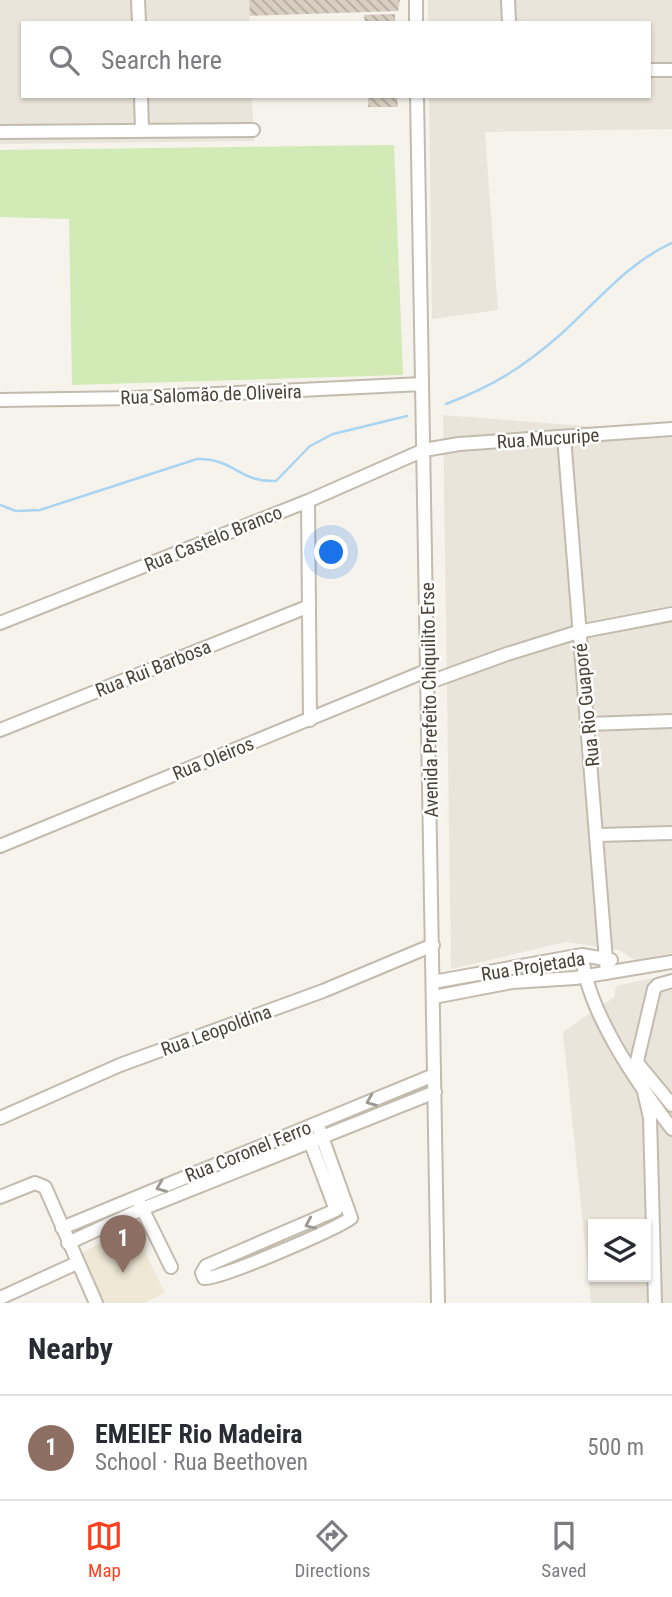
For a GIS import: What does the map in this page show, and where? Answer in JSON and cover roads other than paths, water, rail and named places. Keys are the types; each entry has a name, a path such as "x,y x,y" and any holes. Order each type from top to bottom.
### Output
{"street":[{"path":"138,0 139,21"},
{"path":"416,0 416,21"},
{"path":"508,0 509,21"},
{"path":"651,70 672,70"},
{"path":"141,98 142,130"},
{"name":"Avenida Prefeito Chiquilito Erse","path":"417,98 438,1303"},
{"path":"0,132 253,130"},
{"name":"Rua Salomão de Oliveira","path":"0,400 135,398 422,384"},
{"name":"Rua Mucuripe","path":"424,450 672,429"},
{"name":"Rua Rio Guaporé","path":"564,437 607,973"},
{"name":"Rua Castelo Branco","path":"0,623 307,501 424,450"},
{"path":"307,501 310,720"},
{"name":"Rua Rui Barbosa","path":"0,730 307,607"},
{"name":"Rua Oleiros","path":"0,846 310,720 427,677 578,632 672,614"},
{"path":"589,724 672,721"},
{"path":"598,835 672,833"},
{"name":"Rua Leopoldina","path":"0,1118 120,1065 323,991 433,945"},
{"path":"582,956 584,977 594,1003 624,1055 628,1070 672,1129"},
{"name":"Rua Projetada","path":"433,982 582,956 606,958 629,970"},
{"name":"Rua Projetada","path":"434,997 512,982 584,977 672,961"},
{"path":"655,1303 650,1129 637,1061 654,989 672,981"},
{"path":"624,1055 637,1061 672,1105"},
{"name":"Rua Coronel Ferro","path":"62,1228 140,1203 229,1167 314,1132 434,1075"},
{"name":"Rua Coronel Ferro","path":"314,1132 435,1092"},
{"path":"314,1132 336,1209"},
{"path":"314,1132 350,1209 352,1214 347,1221 211,1279 204,1278 202,1273 206,1266 331,1214 336,1209 350,1209"},
{"path":"0,1198 35,1183 46,1187 96,1303"},
{"path":"140,1203 171,1267"},
{"name":"Rua Coronel Ferro","path":"68,1243 140,1203"},
{"path":"0,1298 77,1263"}],"waterway":[{"path":"446,404 493,383 520,367 560,335 626,272 672,243"},
{"path":"0,505 16,511 40,510 197,459 220,462 254,478 276,481 310,446 333,434 407,416"}],"place":[{"name":"EMEIEF Rio Madeira","path":"123,1273"}]}
